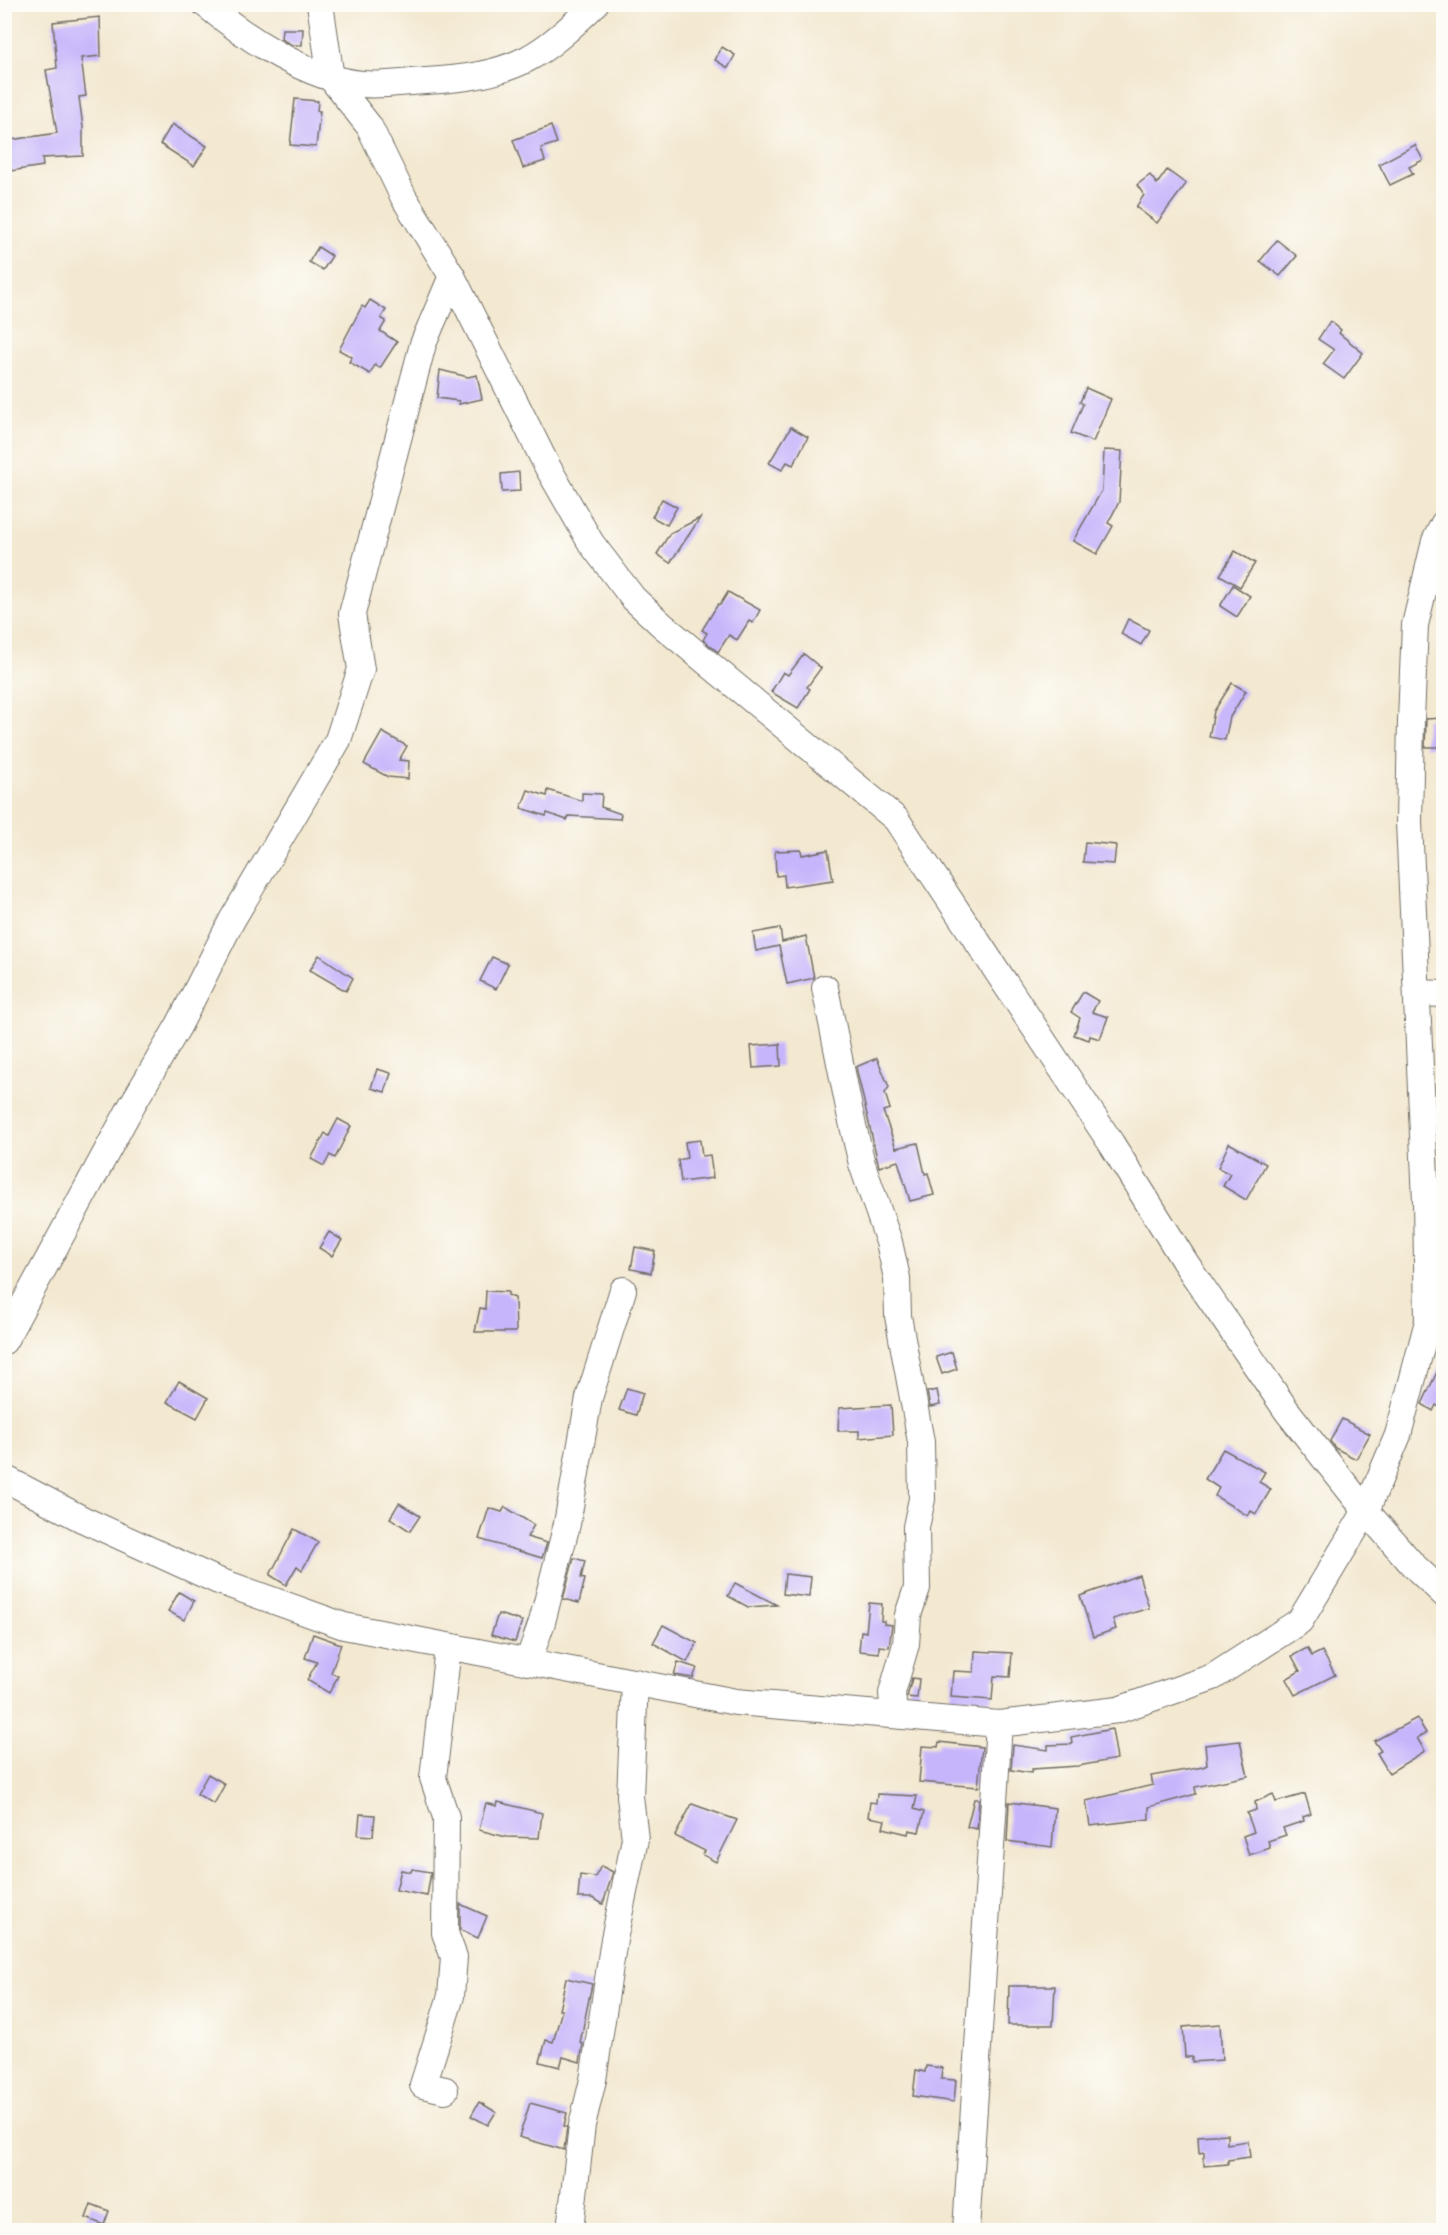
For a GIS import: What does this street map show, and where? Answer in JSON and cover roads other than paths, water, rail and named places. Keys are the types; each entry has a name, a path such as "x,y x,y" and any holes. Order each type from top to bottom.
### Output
{"street":[{"path":"205,4 225,21 277,54 331,78 363,84 467,79 528,59 572,26 595,4"},
{"path":"320,4 331,78 369,126 404,198 452,276 547,466 591,543 633,598 662,625 896,819 1112,1143 1185,1262 1287,1411 1366,1511 1413,1565 1443,1594"},
{"path":"4,1341 132,1105 179,1025 232,920 338,740 361,669 352,614 423,344 452,276"},
{"path":"4,1478 82,1519 216,1580 344,1626 448,1648 736,1702 999,1724 1118,1710 1213,1677 1300,1621 1366,1511 1398,1435 1436,1324 1426,1201 1409,822 1415,625 1435,541 1443,524"},
{"path":"825,988 849,1113 897,1278 898,1316 920,1434 922,1499 916,1527 917,1588 908,1615 906,1644 892,1693 894,1714"},
{"path":"1417,993 1443,994"},
{"path":"528,1662 542,1622 567,1524 590,1398 623,1290"},
{"path":"445,2090 423,2085 451,1996 454,1958 445,1933 446,1817 433,1778 448,1648"},
{"path":"570,2229 582,2125 593,2080 614,1939 635,1839 630,1796 635,1682"},
{"path":"966,2230 999,1724"}]}
